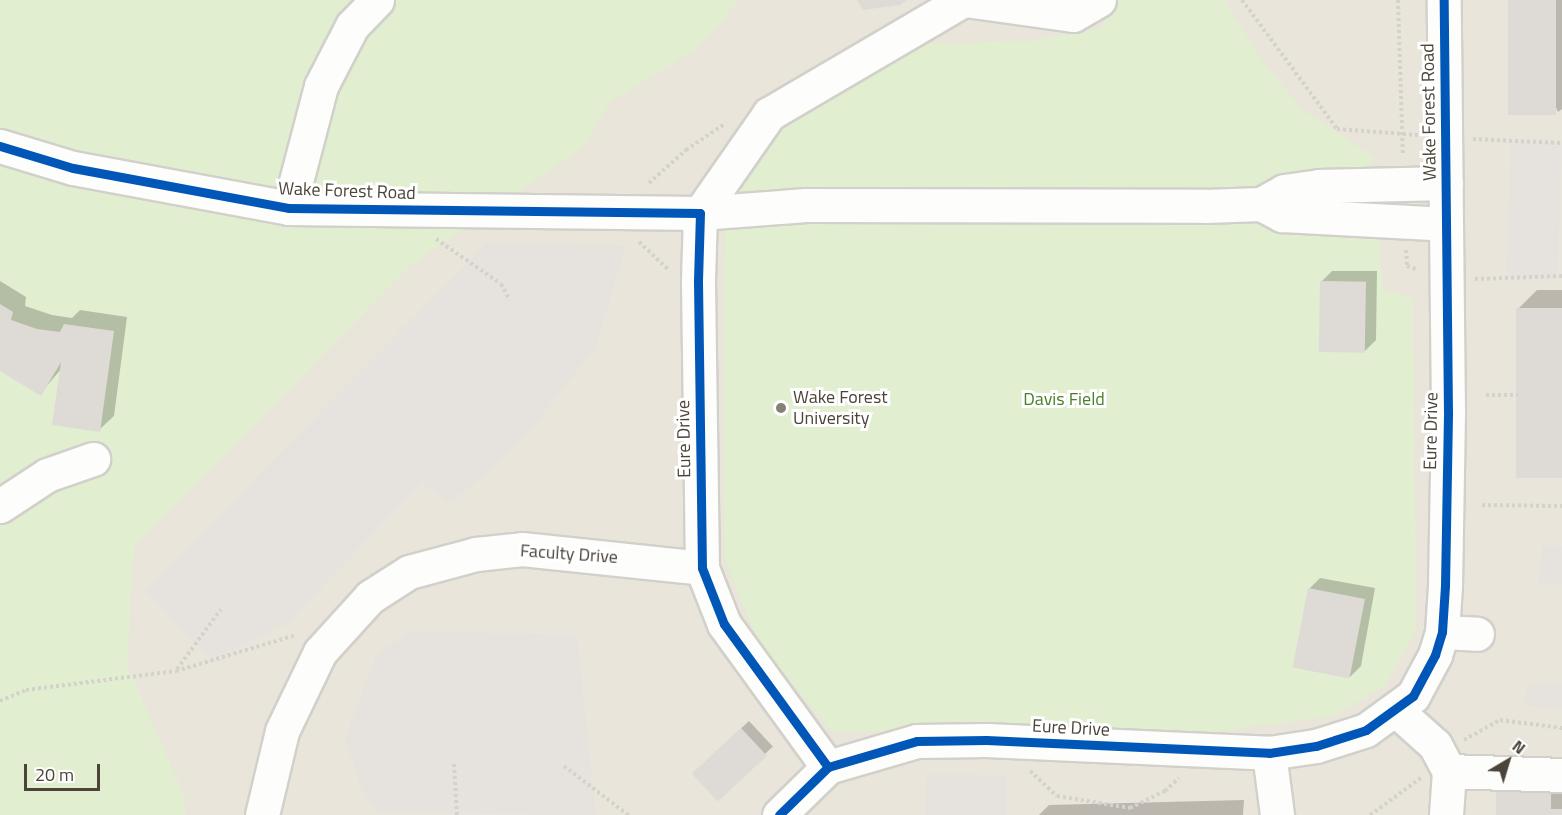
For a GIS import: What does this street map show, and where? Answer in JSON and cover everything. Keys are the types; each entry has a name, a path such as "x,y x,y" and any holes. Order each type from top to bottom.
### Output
{"street":[{"path":"289,208 321,86 352,26 377,0"},
{"path":"700,213 769,114 964,0 1073,15 1099,0"},
{"name":"Wake Forest Road","path":"1444,0 1446,224"},
{"name":"Wake Forest Road","path":"0,146 73,168 289,208 700,213 806,205 1261,204"},
{"path":"1261,204 1284,191 1318,186 1446,183"},
{"path":"1261,204 1282,215 1446,224"},
{"name":"Eure Drive","path":"700,213 698,282 702,568 724,624 828,767 917,741 986,740 1269,753 1344,739 1366,730 1396,711 1426,677 1442,632 1448,413 1446,224"},
{"path":"0,506 47,475 93,459"},
{"name":"Faculty Drive","path":"262,815 282,731 320,652 370,597 400,578 431,564 476,554 522,549 579,552 702,568"},
{"path":"1442,632 1477,634"},
{"path":"1396,711 1435,746 1454,757 1562,776"},
{"path":"1269,753 1277,815"},
{"path":"1446,815 1454,757"},
{"path":"779,815 828,767"}],"path":[{"path":"1242,0 1337,129 1402,133 1444,139 1562,143"},
{"path":"1398,0 1402,133"},
{"path":"415,210 428,233 501,284 510,300"},
{"path":"1486,395 1518,395"},
{"path":"1482,505 1562,506"},
{"path":"176,670 221,609"},
{"path":"0,701 26,690 176,670 297,634 320,652"},
{"path":"1454,757 1500,720 1562,728"},
{"path":"454,764 457,815"},
{"path":"564,766 628,815"},
{"path":"1025,766 1057,796 1130,808 1165,791 1187,771"}],"shaded area":[{"name":"Wake Forest University","path":"0,0 1562,0 1562,815 0,815"},
{"path":"1511,141 1562,143 1557,279 1506,277"},
{"path":"487,243 626,246 595,348 521,442 450,504 422,483 284,626 213,660 145,590"},
{"path":"1543,545 1562,546 1562,583 1538,584"},
{"path":"411,631 577,635 596,815 379,813 361,788 345,738 376,655"},
{"path":"1529,684 1562,684 1562,707 1523,706"},
{"path":"926,774 1007,775 1006,815 925,815"}],"green space":[{"path":"0,0 739,0 698,48 609,103 585,146 409,267 134,547 127,665 183,793 186,815 0,815"},
{"name":"Davis Field","path":"1115,0 1224,0 1265,65 1303,110 1372,156 1383,289 1413,298 1416,632 1384,687 1332,716 1172,738 831,731 757,640 724,556 725,212 751,157 791,116 907,44 1030,41 1101,28"}],"building":[{"path":"857,0 907,0 900,5 863,10"},
{"path":"1508,0 1556,0 1556,115 1508,115"},
{"path":"1320,281 1366,282 1365,353 1319,352"},
{"path":"0,304 13,312 11,320 37,329 60,332 64,324 114,331 100,432 52,425 61,362 41,396 0,371"},
{"path":"1516,308 1562,308 1562,478 1516,478"},
{"path":"1308,588 1365,599 1349,679 1293,668"},
{"path":"741,728 767,756 718,801 692,774"},
{"path":"1496,784 1551,784 1551,809 1562,809 1562,815 1496,815"}],"cycle path":[{"path":"779,815 828,767 917,741 986,740 1269,753 1316,746 1366,730 1413,696 1435,655 1442,632 1445,586 1448,413 1444,0"},
{"path":"0,146 73,168 289,208 700,213 698,282 702,568 724,624 828,767"}],"place":[{"name":"Wake Forest University","path":"781,408"}]}
